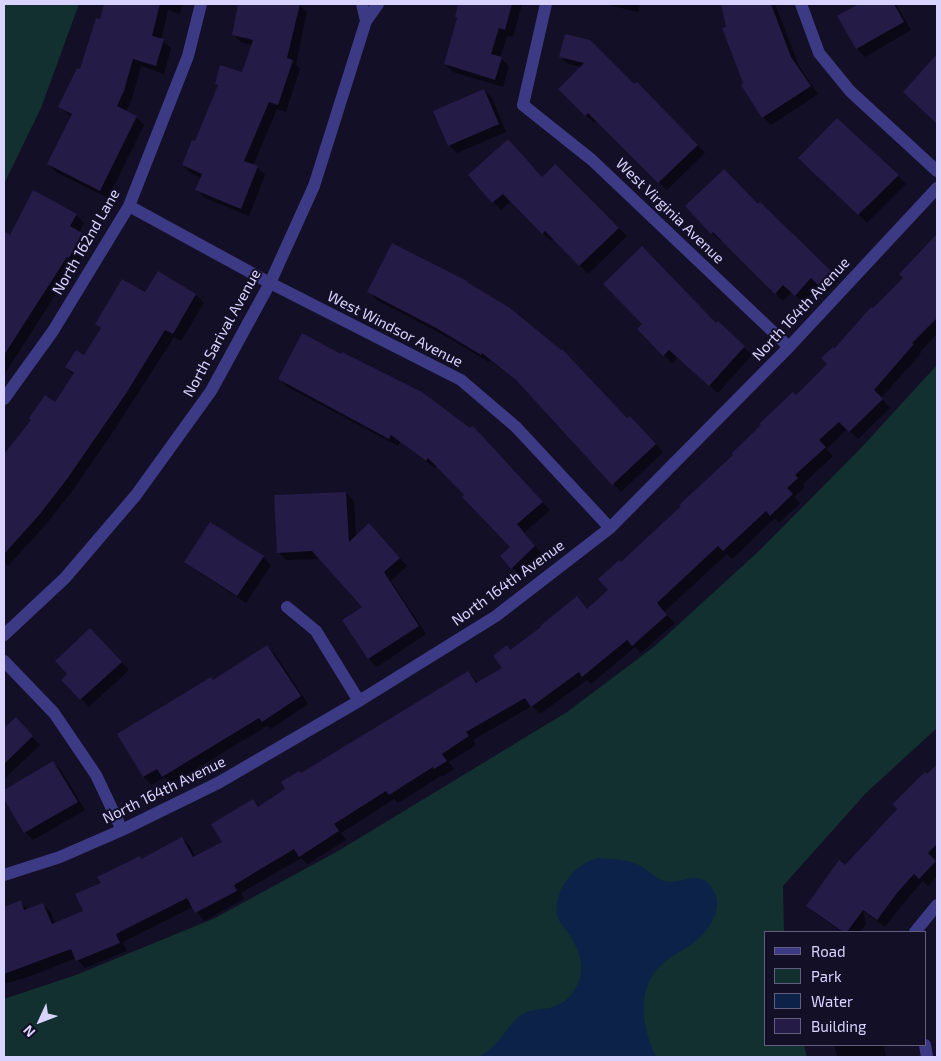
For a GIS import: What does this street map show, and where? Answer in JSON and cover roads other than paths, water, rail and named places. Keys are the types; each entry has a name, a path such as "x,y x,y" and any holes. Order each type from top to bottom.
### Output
{"street":[{"name":"North 162nd Lane","path":"4,399 52,331 129,206 188,56 201,4"},
{"path":"362,4 366,21"},
{"name":"North Sarival Avenue","path":"4,635 65,578 136,495 211,390 270,283 314,186 366,21 378,4"},
{"name":"West Virginia Avenue","path":"546,4 523,105 592,160 789,348"},
{"path":"802,4 819,52 850,91 937,171"},
{"name":"North 164th Avenue","path":"4,875 60,856 122,830 218,784 359,701 496,616 610,528 789,348 937,188"},
{"name":"West Windsor Avenue","path":"129,206 270,283 461,380 516,427 610,528"},
{"path":"287,606 316,631 359,701"},
{"path":"4,661 54,714 96,775 122,830"},
{"path":"916,931 937,905"}],"water":[{"path":"598,858 634,863 664,881 674,882 692,878 702,879 707,882 717,898 716,912 709,926 693,943 665,962 657,970 646,989 644,1019 656,1057 478,1057 497,1043 521,1015 560,1004 573,992 581,975 581,962 572,939 558,918 558,897 567,879 574,872 589,861"}]}
